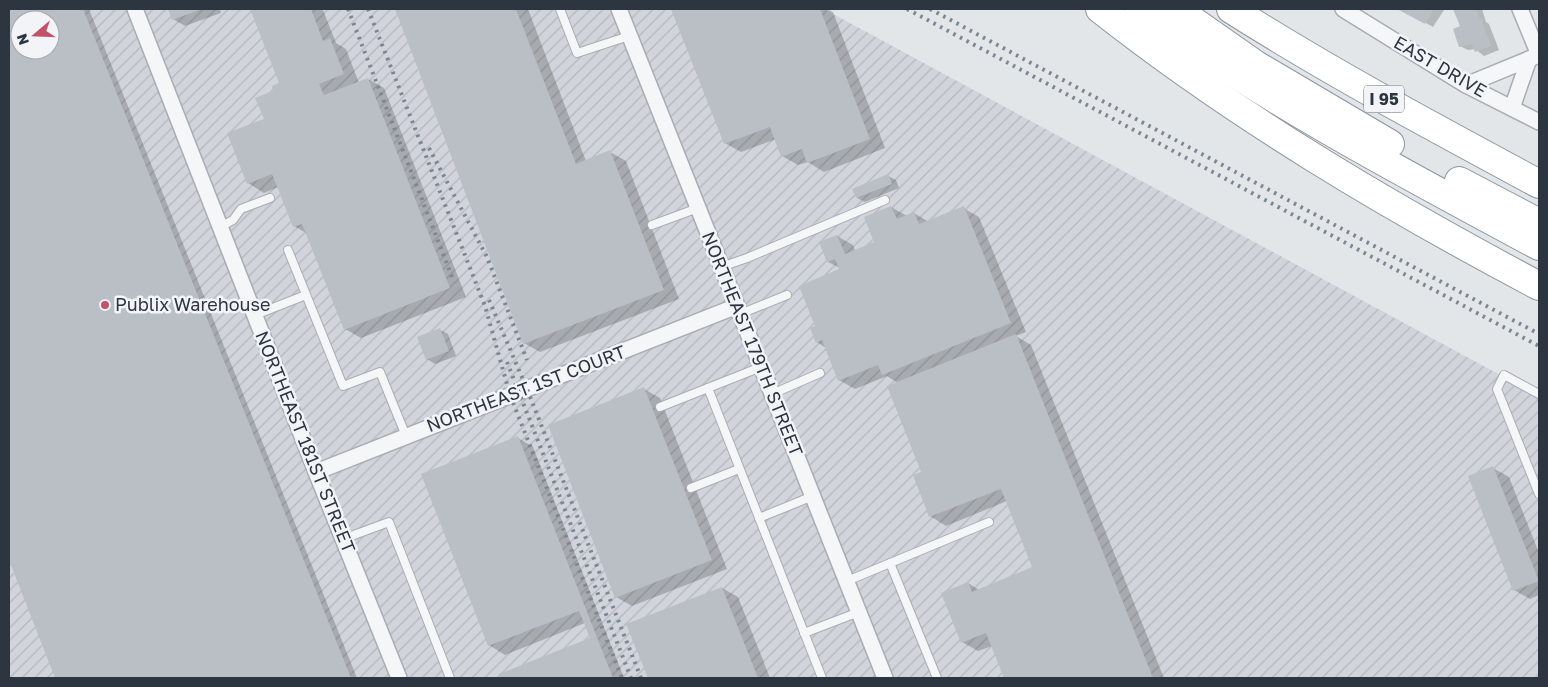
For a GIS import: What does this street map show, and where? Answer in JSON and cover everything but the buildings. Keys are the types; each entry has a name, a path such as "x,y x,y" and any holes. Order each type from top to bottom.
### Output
{"highway":[{"path":"1100,9 1191,77 1255,121 1334,170 1539,286"},
{"path":"1139,9 1247,82 1320,127 1539,246"},
{"path":"1176,9 1256,65 1408,154 1539,223"},
{"name":"I 95","path":"1230,9 1281,41 1539,184"}],"street":[{"name":"NORTHEAST 181ST STREET","path":"135,9 316,472 399,678"},
{"name":"NORTHEAST 179TH STREET","path":"619,9 886,678"},
{"name":"EAST DRIVE","path":"1343,9 1466,85 1539,122"},
{"path":"1512,108 1536,57 1520,9"},
{"path":"1466,85 1536,57"},
{"name":"NORTHEAST 1ST COURT","path":"316,472 738,310"}],"lane":[{"path":"560,9 577,53 630,36"},
{"path":"220,227 233,220 241,209 270,198"},
{"path":"721,267 747,258 885,200"},
{"path":"652,225 698,208"},
{"path":"288,250 343,386 380,372 406,436"},
{"path":"255,315 306,295"},
{"path":"738,310 787,295"},
{"path":"660,407 761,367"},
{"path":"772,394 820,374"},
{"path":"1539,394 1504,375 1497,389 1539,494"},
{"path":"708,388 822,678"},
{"path":"691,488 739,469"},
{"path":"759,518 813,496"},
{"path":"343,539 389,522 450,678"},
{"path":"846,581 989,522"},
{"path":"890,563 937,678"},
{"path":"804,633 859,612"}],"shaded area":[{"path":"9,9 824,9 1539,396 1539,678 9,678"}],"railway":[{"path":"348,9 454,282"},
{"path":"368,9 485,306 510,395 622,678"},
{"path":"907,9 1539,346"},
{"path":"930,9 1539,334"},
{"path":"429,148 487,257 527,360"},
{"path":"489,300 527,389 641,678"},
{"path":"507,362 631,678"}],"place":[{"name":"Publix Warehouse","path":"105,305"}]}
